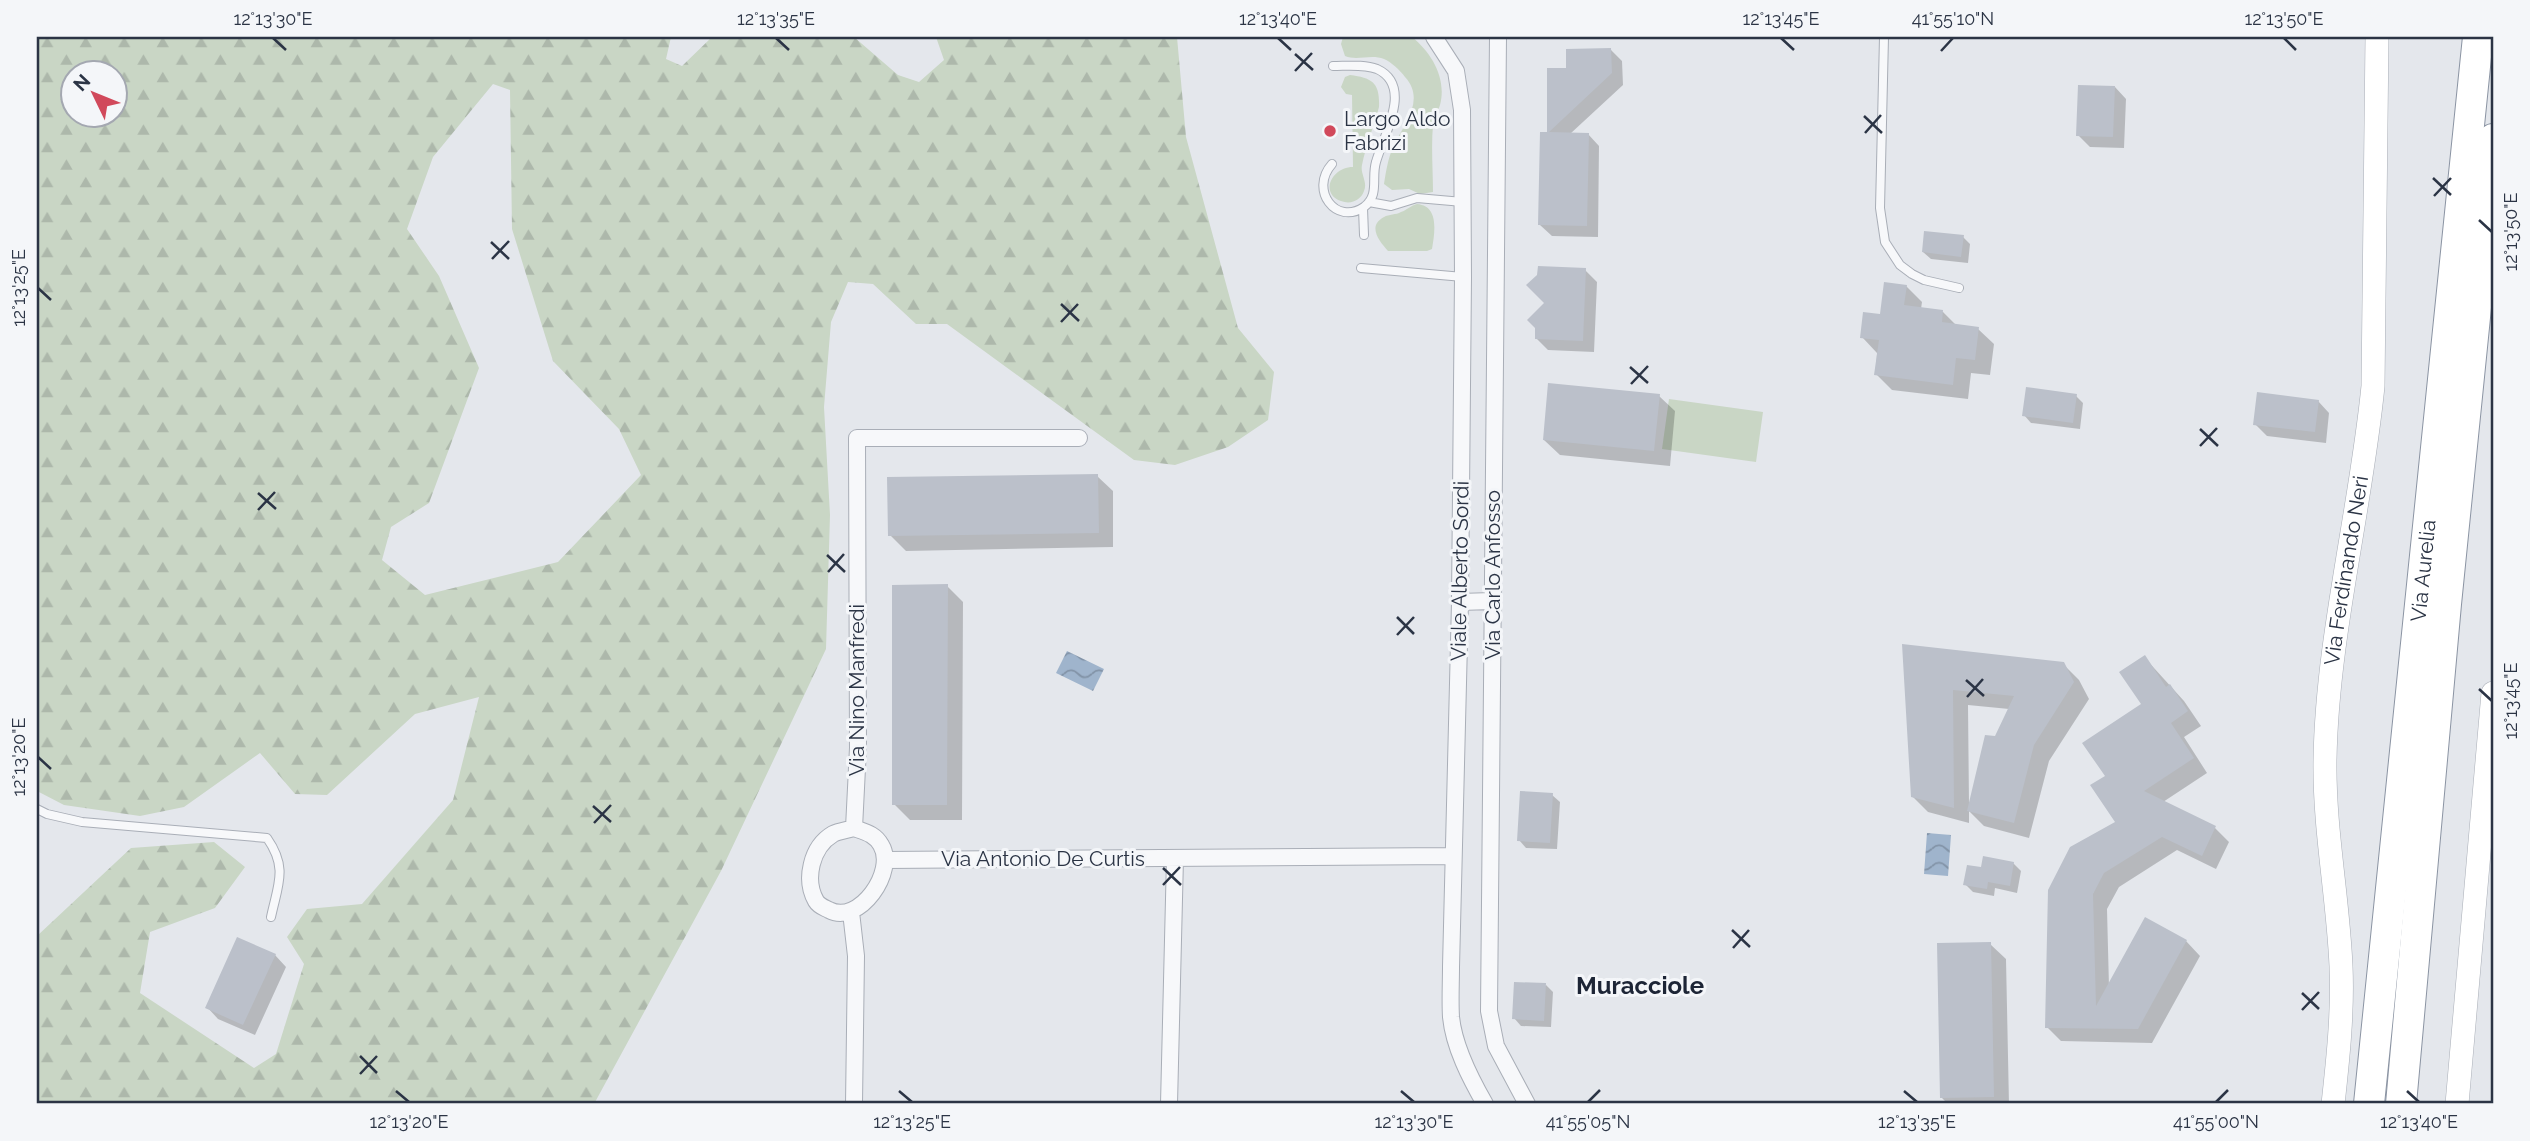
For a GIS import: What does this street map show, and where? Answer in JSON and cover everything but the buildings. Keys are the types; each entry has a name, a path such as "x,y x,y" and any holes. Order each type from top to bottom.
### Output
{"highway":[{"path":"2432,477 2429,348 2461,37"},
{"name":"Via Aurelia","path":"2369,1104 2478,37"},
{"name":"Via Aurelia","path":"2401,1104 2446,604 2493,139"}],"street":[{"name":"Viale Alberto Sordi","path":"1434,37 1456,71 1462,110 1460,603 1451,1018 1472,1081 1485,1104"},
{"name":"Via Carlo Anfosso","path":"1498,37 1489,1011 1496,1046 1527,1104"},
{"name":"Via Ferdinando Neri","path":"2333,1104 2341,968 2329,853 2325,761 2332,673 2368,440 2373,386 2377,37"},
{"name":"Via Nino Manfredi","path":"854,828 858,748 857,438 1079,439"},
{"path":"1460,603 1492,601"},
{"path":"2457,1104 2493,693"},
{"path":"854,828 872,834 882,846 885,860 881,878 868,898 851,912 836,914 818,905 810,889 810,867 819,848 833,834 854,828"},
{"name":"Via Antonio De Curtis","path":"885,860 1453,856"},
{"path":"1169,1104 1175,858"},
{"path":"851,912 856,956 854,1104"}],"lane":[{"path":"1884,37 1880,208 1885,243 1900,265 1912,274 1959,288"},
{"path":"1333,66 1377,69 1396,93 1395,105 1375,165 1376,186 1366,205 1364,234"},
{"path":"1332,164 1326,171 1322,188 1330,204 1346,212 1366,205 1391,206 1417,198 1462,202"},
{"path":"1361,268 1463,277"},
{"path":"37,809 82,822 267,838 278,854 280,872 271,917"}],"green space":[{"path":"37,37 671,37 666,59 682,66 712,37 854,37 898,75 919,82 944,60 936,37 1177,37 1186,137 1238,328 1274,372 1268,420 1228,447 1175,465 1134,460 947,324 916,324 873,284 848,282 831,322 824,407 830,515 826,649 721,871 594,1104 37,1104 37,936 131,848 214,842 245,867 215,908 150,932 140,993 254,1068 276,1054 304,964 287,937 307,909 362,904 453,800 479,697 415,714 327,795 295,794 260,753 184,807 140,816 64,805 37,791","holes":["493,84 510,90 512,229 553,361 619,429 641,475 558,562 425,595 382,560 391,527 429,503 479,368 439,276 407,229 433,157"]},
{"name":"Largo Aldo Fabrizi","path":"1343,37 1412,37 1426,51 1436,67 1442,95 1433,122 1433,192 1420,194 1409,189 1392,190 1384,184 1393,147 1411,112 1414,94 1403,74 1387,60 1345,56 1341,44"},
{"name":"Largo Aldo Fabrizi","path":"1350,75 1374,83 1379,107 1362,165 1364,191 1358,199 1348,202 1334,197 1330,187 1339,171 1353,167 1352,95 1346,94 1341,87 1345,77"},
{"name":"Largo Aldo Fabrizi","path":"1417,204 1429,209 1434,220 1432,249 1388,251 1376,234 1376,225 1384,217"},
{"path":"1669,399 1763,412 1756,462 1662,449"}],"water":[{"path":"1067,651 1104,669 1093,691 1056,673"},
{"path":"1927,833 1951,835 1948,876 1924,874"}],"place":[{"name":"Largo Aldo Fabrizi","path":"1330,131"}],"district":[{"name":"Muracciole","path":"1640,986"}]}
